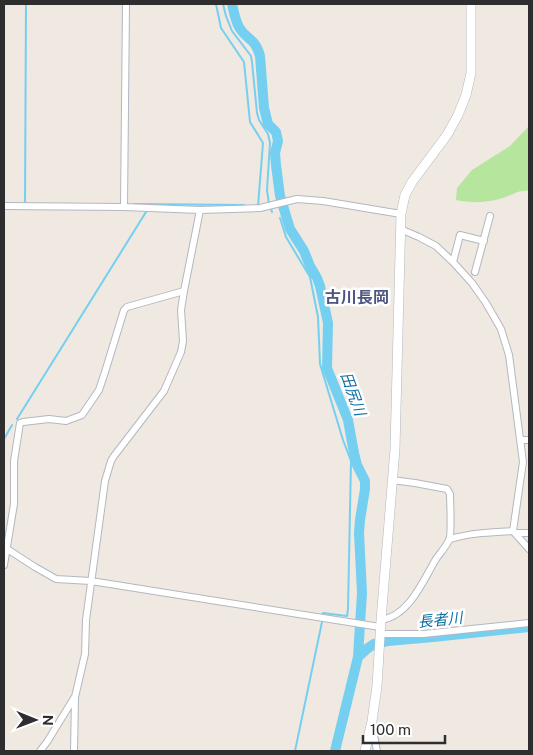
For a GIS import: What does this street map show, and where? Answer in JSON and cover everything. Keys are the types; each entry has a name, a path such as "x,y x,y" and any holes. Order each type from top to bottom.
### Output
{"street":[{"path":"124,207 126,4"},
{"path":"364,751 372,721 377,686 392,480 396,419 401,214 405,195 412,182 446,135 458,115 466,95 470,73 471,4"},
{"path":"4,206 200,210 260,208 297,199 323,201 401,214"},
{"path":"74,751 74,697 84,654 86,620 105,480 114,456 164,391 181,352 184,291 200,210"},
{"path":"475,272 490,216"},
{"path":"400,229 436,246 453,262 472,283 486,303 496,318 503,334 509,355 523,462 526,472 515,532 529,549"},
{"path":"453,262 460,235 484,241"},
{"path":"4,565 5,548 14,504 14,461 20,423 49,419 66,421 82,415 99,390 124,310 127,307 184,291"},
{"path":"520,440 529,440"},
{"path":"380,633 388,619 402,611 411,601 450,539 450,494 447,489 392,480"},
{"path":"450,539 489,532 529,533"},
{"path":"5,548 56,579 91,581 366,625 380,633 423,634 529,623"},
{"path":"40,751 74,697"},
{"path":"372,721 377,751"}],"green space":[{"path":"529,123 529,191 521,191 488,201 456,200 457,188 472,170 510,146 528,127"}],"waterway":[{"path":"25,204 26,4"},
{"path":"216,4 221,28 244,62 250,122 263,143 257,206"},
{"path":"223,4 232,31 251,56 257,113 268,134 270,143 267,190 269,204"},
{"name":"田尻川","path":"232,4 239,27 256,45 260,56 264,108 268,124 276,132 278,141 275,153 280,196 290,229 304,251 320,286 328,323 327,368 348,420 357,465 365,481 359,533 362,593 358,657 335,751"},
{"path":"134,204 244,205"},
{"path":"17,419 146,212"},
{"path":"280,218 286,237 310,277 318,317 320,364 351,461 347,616 323,613 323,615"},
{"path":"4,439 12,425"},
{"path":"295,751 322,622"},
{"name":"長者川","path":"358,657 374,644 388,641 529,627"}],"district":[{"name":"古川長岡","path":"357,297"}]}
